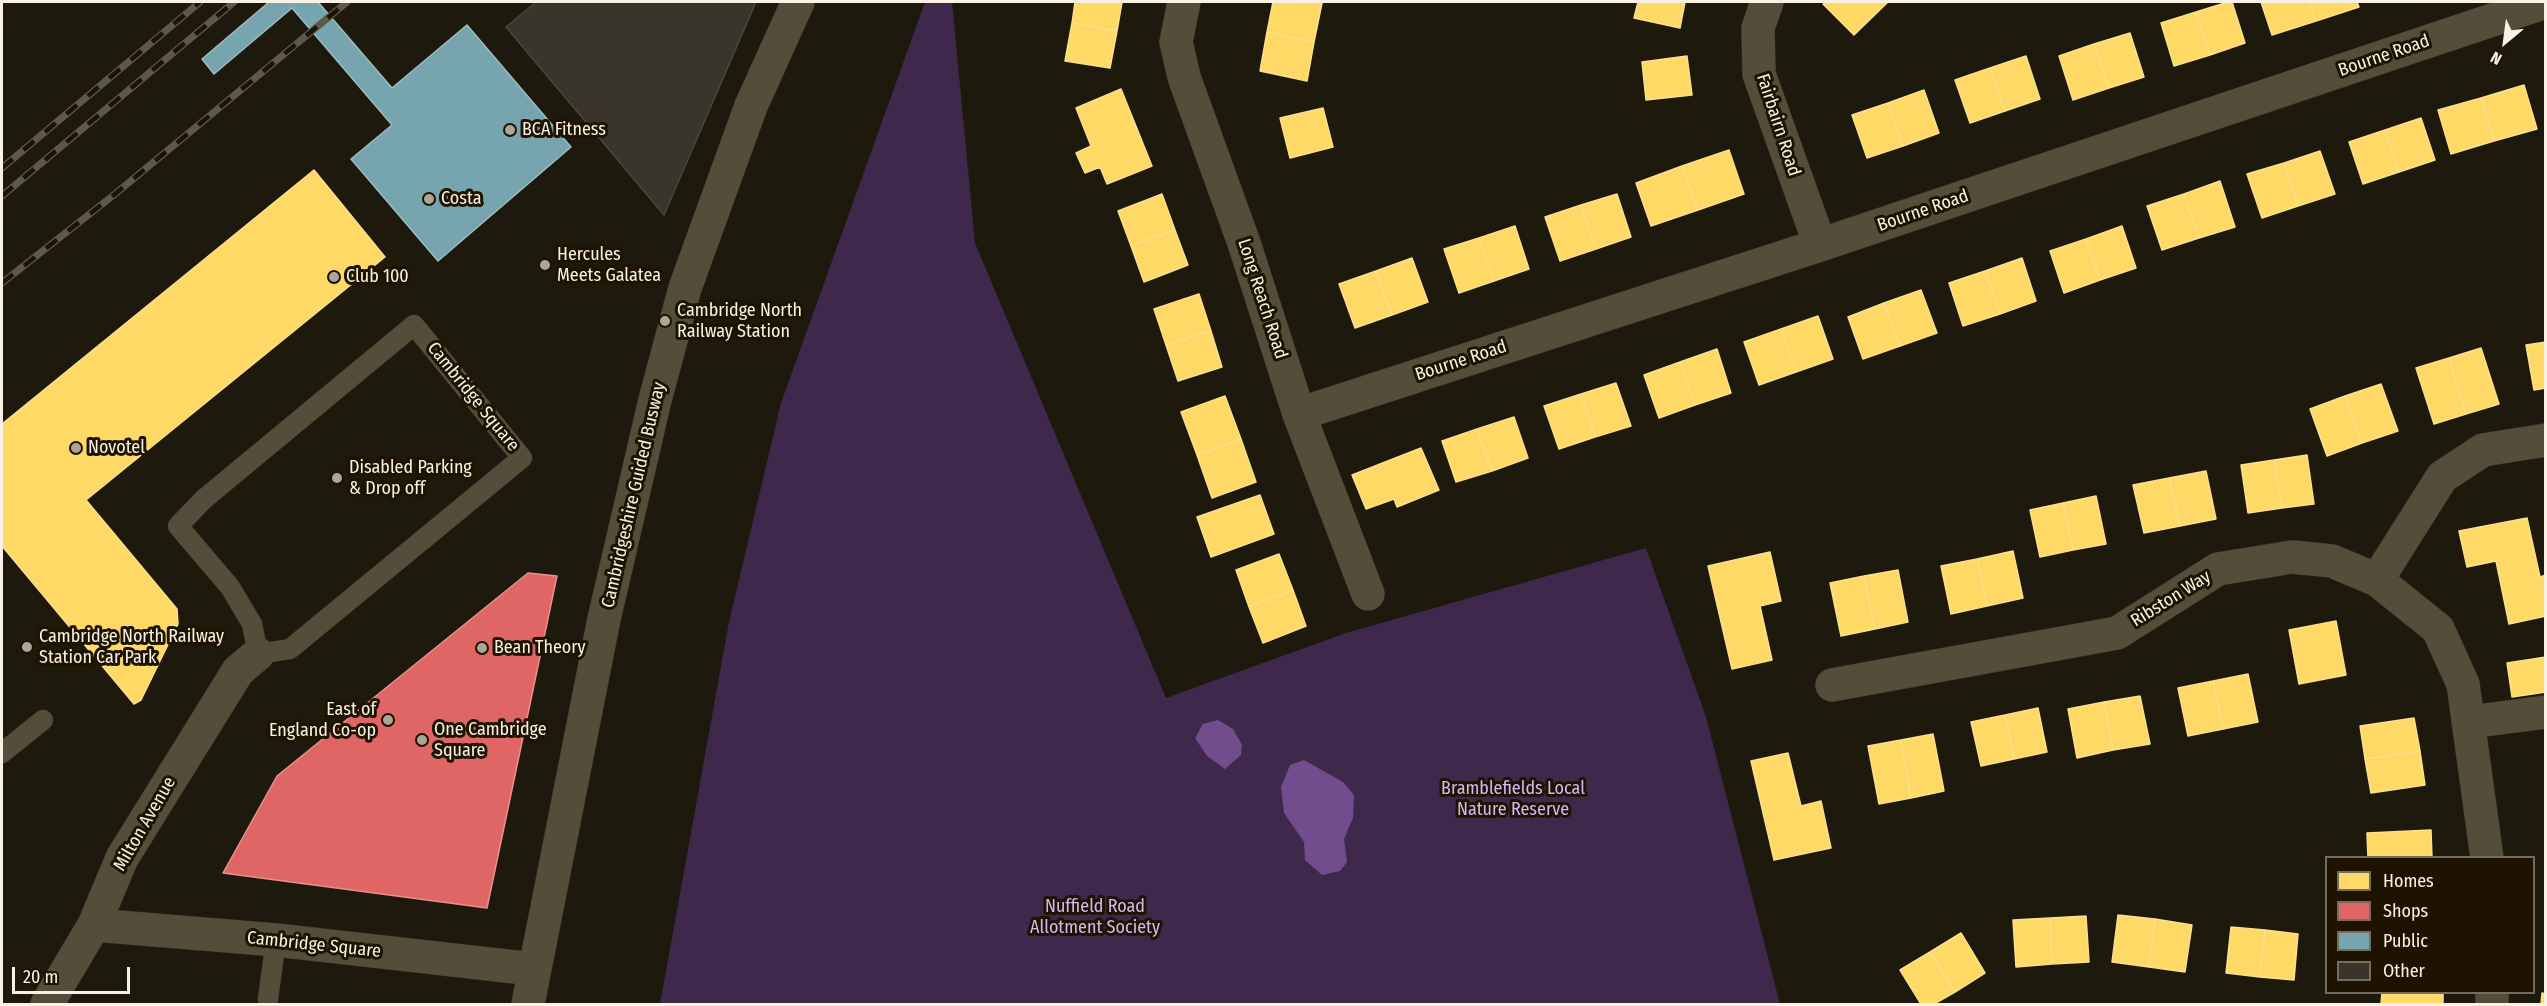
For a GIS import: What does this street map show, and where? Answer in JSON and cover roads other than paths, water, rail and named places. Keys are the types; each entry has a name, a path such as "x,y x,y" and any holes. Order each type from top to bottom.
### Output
{"street":[{"name":"Cambridgeshire Guided Busway","path":"528,1005 533,969 604,619 655,400 685,288 751,106 798,2"},
{"name":"Long Reach Road","path":"1184,2 1176,42 1184,77 1244,243 1299,414 1368,594"},
{"name":"Fairbairn Road","path":"1767,2 1758,28 1759,74 1820,245"},
{"name":"Bourne Road","path":"1299,414 1820,245 2546,2"},
{"path":"2377,580 2442,477 2483,450 2546,440"},
{"name":"Ribston Way","path":"1832,685 2116,633 2217,569 2292,557 2332,561 2377,580 2439,628 2463,684 2487,856"},
{"name":"Milton Avenue","path":"47,1005 94,925 122,858 238,672 258,654"},
{"path":"2469,722 2546,712"},
{"name":"Cambridge Square","path":"94,925 276,940 533,969"}],"lane":[{"name":"Cambridge Square","path":"414,325 522,458 290,649 258,654 252,624 230,587 178,526 204,499 414,325"},
{"path":"2,753 43,720"},
{"path":"268,999 276,940"}],"railway":[{"path":"2,168 200,2"},
{"path":"2,196 234,2"},
{"path":"2,283 115,194 347,2"}],"place":[{"name":"BCA Fitness","path":"510,130"},
{"name":"Costa","path":"429,199"},
{"name":"Hercules Meets Galatea","path":"545,265"},
{"name":"Club 100","path":"334,277"},
{"name":"Cambridge North Railway Station","path":"665,321"},
{"name":"Novotel","path":"76,448"},
{"name":"Disabled Parking & Drop off","path":"337,478"},
{"name":"Cambridge North Railway Station Car Park","path":"27,647"},
{"name":"Bean Theory","path":"482,648"},
{"name":"East of England Co-op","path":"388,720"},
{"name":"One Cambridge Square","path":"422,740"}],"park label":[{"name":"Bramblefields Local Nature Reserve","path":"1513,799"},
{"name":"Nuffield Road Allotment Society","path":"1095,917"}]}
